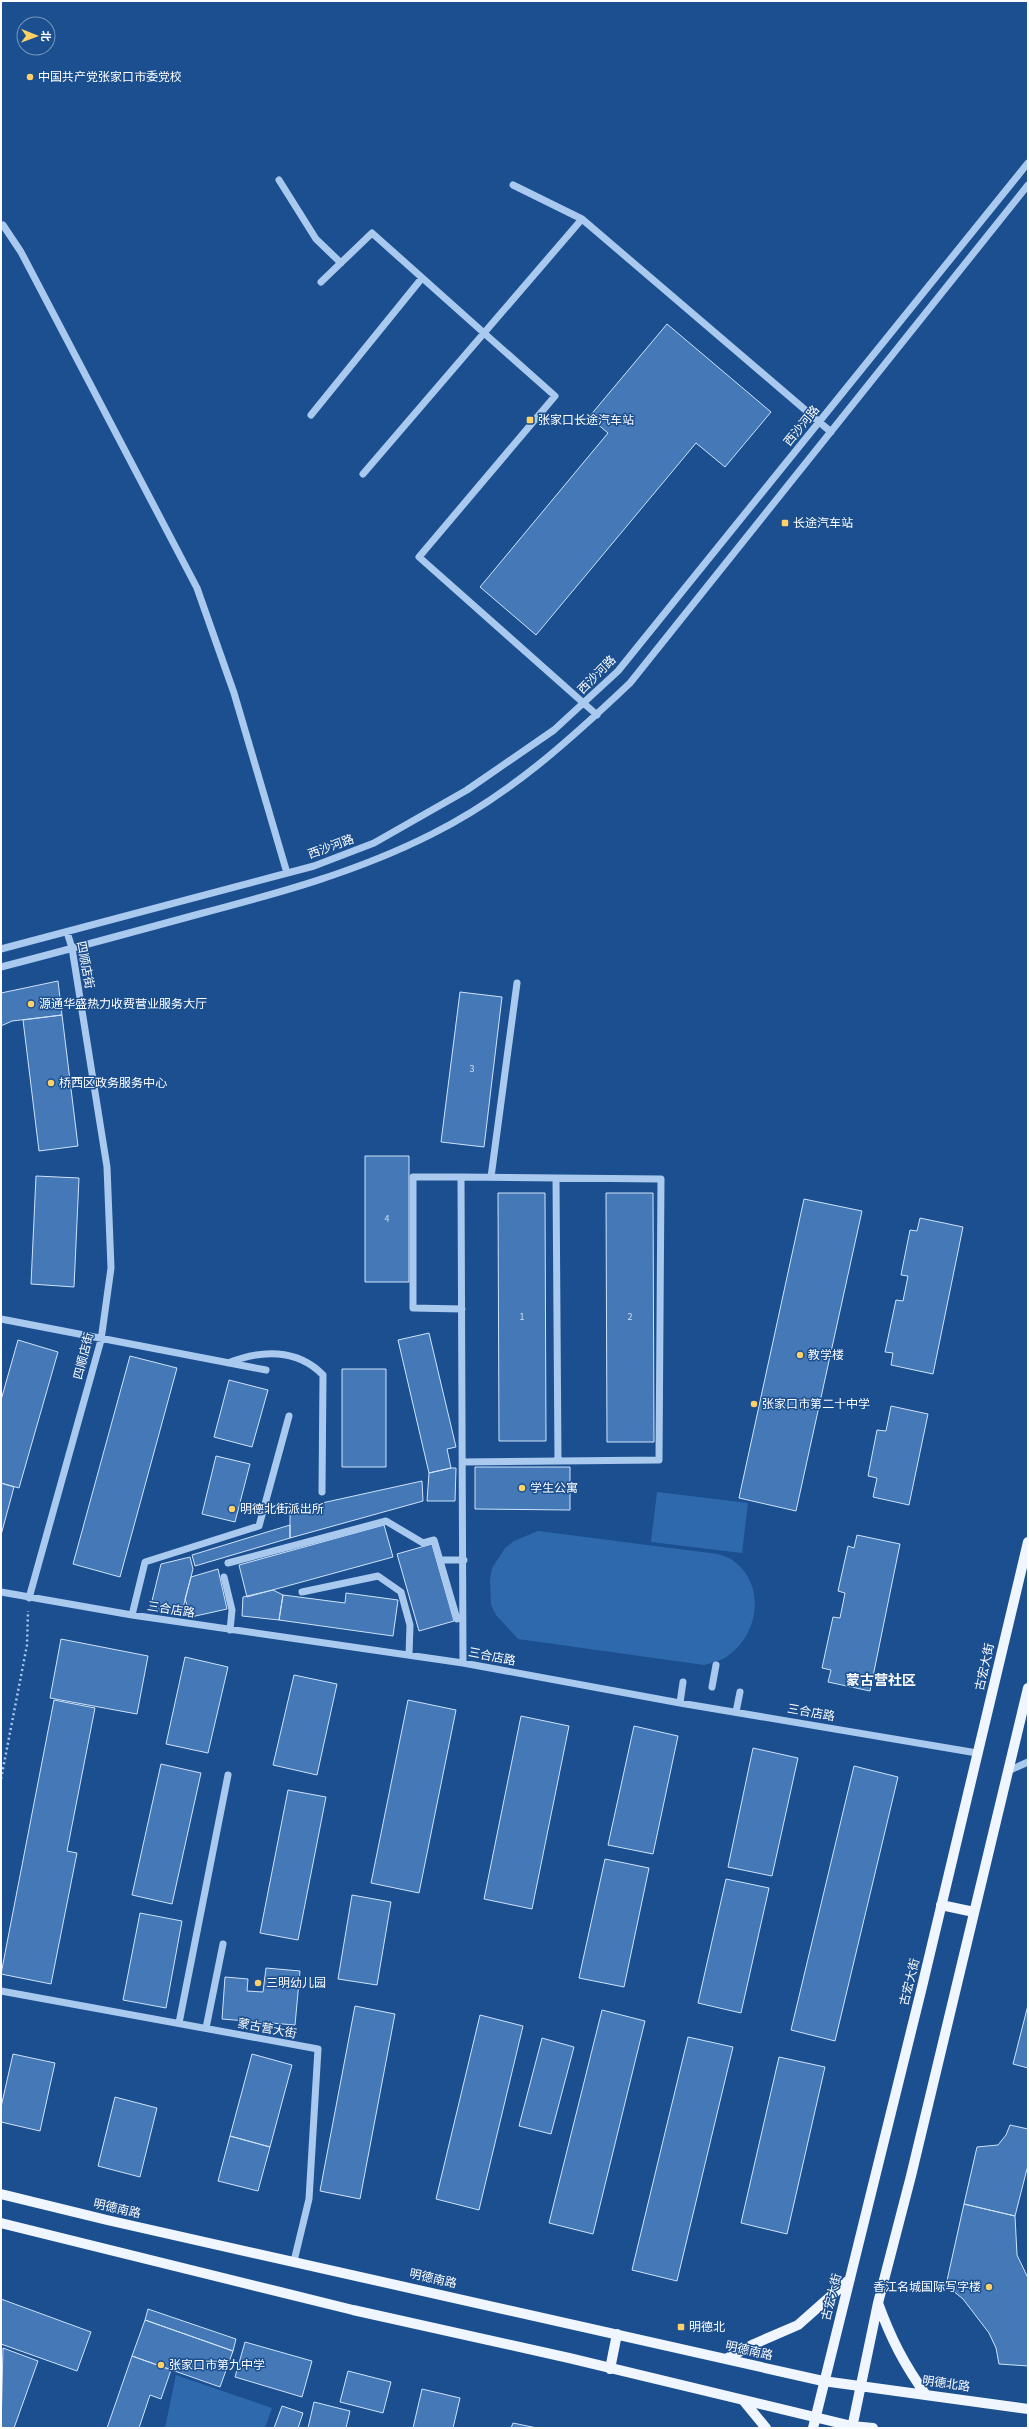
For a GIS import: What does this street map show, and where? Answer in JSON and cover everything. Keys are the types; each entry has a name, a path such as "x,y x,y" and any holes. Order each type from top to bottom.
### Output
{"main road":[{"name":"古宏大街","path":"812,2428 850,2279 978,1754 1028,1542"},
{"path":"852,2427 878,2303 911,2176 1028,1688"},
{"path":"941,1905 974,1912"},
{"name":"明德南路","path":"1,2194 107,2220 823,2381 861,2387"},
{"path":"1,2223 353,2310 561,2356 852,2427 873,2428"},
{"path":"726,2359 754,2344 798,2325 850,2279"},
{"path":"878,2303 891,2338 901,2358 926,2394"},
{"path":"610,2369 617,2334"},
{"name":"明德北路","path":"861,2387 926,2394 1028,2409"},
{"path":"742,2400 766,2428"}],"street":[{"name":"西沙河路","path":"1,949 314,866 374,843 467,790 554,730 618,671 1028,163"},
{"path":"279,180 316,239 341,263"},
{"path":"513,185 582,219 831,432"},
{"path":"1,967 303,887 374,862 434,834 506,790 570,741 630,683 1028,185"},
{"path":"363,474 582,219"},
{"path":"3,225 21,252 197,588 234,693 287,873"},
{"path":"321,282 372,233 554,396 418,557 597,715"},
{"path":"311,415 422,278"},
{"name":"四顺店街","path":"29,1598 101,1340 111,1268 107,1167 72,948 67,932"},
{"path":"491,1177 517,983"},
{"path":"462,1308 413,1308 413,1177 661,1180 659,1460 463,1462"},
{"path":"461,1177 464,1560 463,1663"},
{"path":"556,1178 558,1461"},
{"path":"1,1319 101,1340 266,1370"},
{"path":"227,1363 250,1354 282,1355 300,1359 314,1366 323,1375 322,1492"},
{"path":"132,1615 145,1562 259,1526 289,1416"},
{"path":"228,1563 386,1521 423,1543 434,1540 457,1619"},
{"path":"441,1560 464,1560"},
{"path":"302,1592 378,1576 402,1592 410,1624 409,1655"},
{"path":"224,1577 232,1610 230,1630"},
{"name":"三合店路","path":"1,1592 132,1615 463,1663 680,1703 978,1754"},
{"path":"712,1687 716,1665"},
{"path":"680,1703 683,1682"},
{"path":"736,1712 740,1692"},
{"path":"1008,1771 1028,1762"},
{"path":"179,2023 228,1775"},
{"path":"206,2028 223,1944"},
{"name":"蒙古营大街","path":"1,1991 318,2049 309,2199 294,2261"}],"path":[{"path":"1,1779 27,1645 29,1598"}],"shaded area":[{"path":"657,1492 748,1503 742,1553 651,1542"},
{"path":"538,1531 718,1554 731,1559 745,1573 752,1585 755,1598 751,1625 745,1638 736,1649 725,1658 704,1665 518,1639 496,1615 491,1605 490,1580 492,1568 505,1548 514,1541"},
{"path":"176,2375 272,2408 265,2428 165,2428"}],"building":[{"path":"667,324 771,412 725,467 696,443 536,635 480,587 608,433 589,417"},
{"name":"源通华盛热力收费营业服务大厅","path":"58,981 62,1015 12,1021 1,1026 1,993"},
{"path":"460,992 502,997 484,1147 441,1142"},
{"name":"桥西区政务服务中心","path":"62,1015 78,1146 39,1151 23,1020"},
{"path":"365,1156 409,1156 409,1282 365,1282"},
{"path":"36,1176 79,1178 74,1287 31,1284"},
{"path":"498,1193 545,1193 546,1441 499,1441"},
{"path":"606,1193 653,1193 654,1442 607,1442"},
{"name":"教学楼","path":"804,1199 862,1211 796,1511 739,1498"},
{"path":"920,1218 963,1227 933,1374 891,1365 893,1353 885,1352 896,1300 903,1301 908,1276 901,1275 910,1230 917,1231"},
{"path":"429,1333 456,1447 447,1449 451,1468 429,1473 398,1340"},
{"path":"18,1340 58,1352 19,1488 1,1483 1,1400"},
{"path":"130,1356 177,1368 120,1577 73,1564"},
{"path":"342,1369 386,1369 386,1467 342,1467"},
{"path":"229,1380 268,1390 252,1447 214,1437"},
{"path":"891,1406 928,1414 909,1505 873,1497 877,1478 868,1476 877,1430 886,1431"},
{"path":"216,1456 250,1464 235,1522 202,1514"},
{"name":"学生公寓","path":"475,1467 570,1467 570,1510 475,1509"},
{"path":"456,1468 455,1501 427,1501 429,1473"},
{"path":"422,1481 423,1501 290,1538 290,1510"},
{"path":"1,1483 14,1487 1,1535"},
{"path":"290,1525 290,1538 195,1566 192,1555"},
{"path":"384,1525 393,1557 247,1597 239,1565"},
{"path":"857,1535 900,1544 870,1691 828,1682 831,1670 822,1668 833,1617 840,1618 845,1593 838,1591 848,1546 854,1548"},
{"path":"432,1544 454,1621 419,1631 397,1554"},
{"path":"190,1557 193,1569 181,1616 150,1609 161,1564"},
{"path":"218,1569 227,1609 191,1617 185,1599 191,1577"},
{"path":"273,1590 283,1595 279,1620 242,1616 243,1597"},
{"path":"346,1593 398,1600 393,1636 279,1620 283,1595 345,1603"},
{"path":"61,1639 148,1656 137,1714 50,1698"},
{"path":"185,1657 228,1667 208,1753 166,1744"},
{"path":"294,1675 337,1684 317,1775 273,1765"},
{"path":"54,1700 95,1708 67,1851 77,1853 51,1984 1,1974"},
{"path":"408,1700 456,1710 419,1893 371,1883"},
{"path":"521,1716 569,1726 532,1909 484,1899"},
{"path":"634,1726 678,1736 653,1854 608,1845"},
{"path":"753,1748 798,1758 772,1876 728,1867"},
{"path":"161,1764 201,1773 172,1904 132,1895"},
{"path":"854,1766 898,1777 835,2041 791,2030"},
{"path":"288,1790 326,1797 298,1940 260,1933"},
{"path":"605,1859 649,1868 624,1987 579,1978"},
{"path":"726,1879 769,1888 741,2013 698,2003"},
{"path":"352,1895 391,1902 377,1985 338,1979"},
{"path":"140,1913 182,1921 166,2008 123,2000"},
{"path":"266,1968 300,1971 295,2025 222,2019 225,1977 248,1979 247,1991 263,1992"},
{"path":"1028,2005 1028,2068 1013,2064"},
{"path":"355,2006 395,2014 360,2199 320,2191"},
{"path":"602,2010 645,2021 593,2234 549,2223"},
{"path":"480,2015 523,2026 479,2210 436,2199"},
{"path":"688,2037 733,2047 677,2281 632,2270"},
{"path":"542,2038 574,2047 551,2134 519,2126"},
{"path":"13,2054 55,2063 40,2131 1,2122 1,2107"},
{"path":"252,2054 292,2065 270,2147 230,2136"},
{"path":"779,2057 825,2067 787,2234 741,2223"},
{"path":"115,2097 157,2108 140,2177 98,2166"},
{"path":"1010,2125 1028,2129 1028,2165 1015,2216 964,2204 977,2147 998,2145 1006,2135"},
{"path":"230,2136 270,2147 258,2191 218,2181"},
{"name":"香江名城国际写字楼","path":"964,2204 1015,2216 1017,2255 1028,2278 1028,2366 999,2364 996,2348 989,2333 963,2299 946,2285"},
{"path":"1,2299 91,2332 77,2371 1,2344"},
{"path":"148,2309 236,2339 233,2351 145,2320"},
{"path":"145,2320 233,2351 220,2387 132,2356"},
{"path":"245,2342 312,2361 302,2397 235,2377"},
{"path":"3,2348 38,2361 14,2428 1,2428"},
{"path":"132,2356 171,2370 161,2399 150,2395 139,2428 107,2428"},
{"path":"348,2371 391,2382 383,2413 340,2402"},
{"path":"422,2389 460,2398 453,2428 413,2428"},
{"path":"314,2402 350,2411 346,2428 308,2428"},
{"path":"282,2406 303,2413 298,2428 274,2428"},
{"path":"513,2423 537,2428 511,2428"}],"place":[{"name":"中国共产党张家口市委党校","path":"30,77"},
{"name":"张家口长途汽车站","path":"530,420"},
{"name":"长途汽车站","path":"785,523"},
{"name":"源通华盛热力收费营业服务大厅","path":"31,1004"},
{"name":"桥西区政务服务中心","path":"51,1083"},
{"name":"教学楼","path":"800,1355"},
{"name":"张家口市第二十中学","path":"754,1404"},
{"name":"学生公寓","path":"522,1488"},
{"name":"明德北街派出所","path":"232,1509"},
{"name":"三明幼儿园","path":"258,1983"},
{"name":"香江名城国际写字楼","path":"989,2287"},
{"name":"明德北","path":"681,2327"},
{"name":"张家口市第九中学","path":"161,2365"}],"district":[{"name":"蒙古营社区","path":"881,1681"}]}
